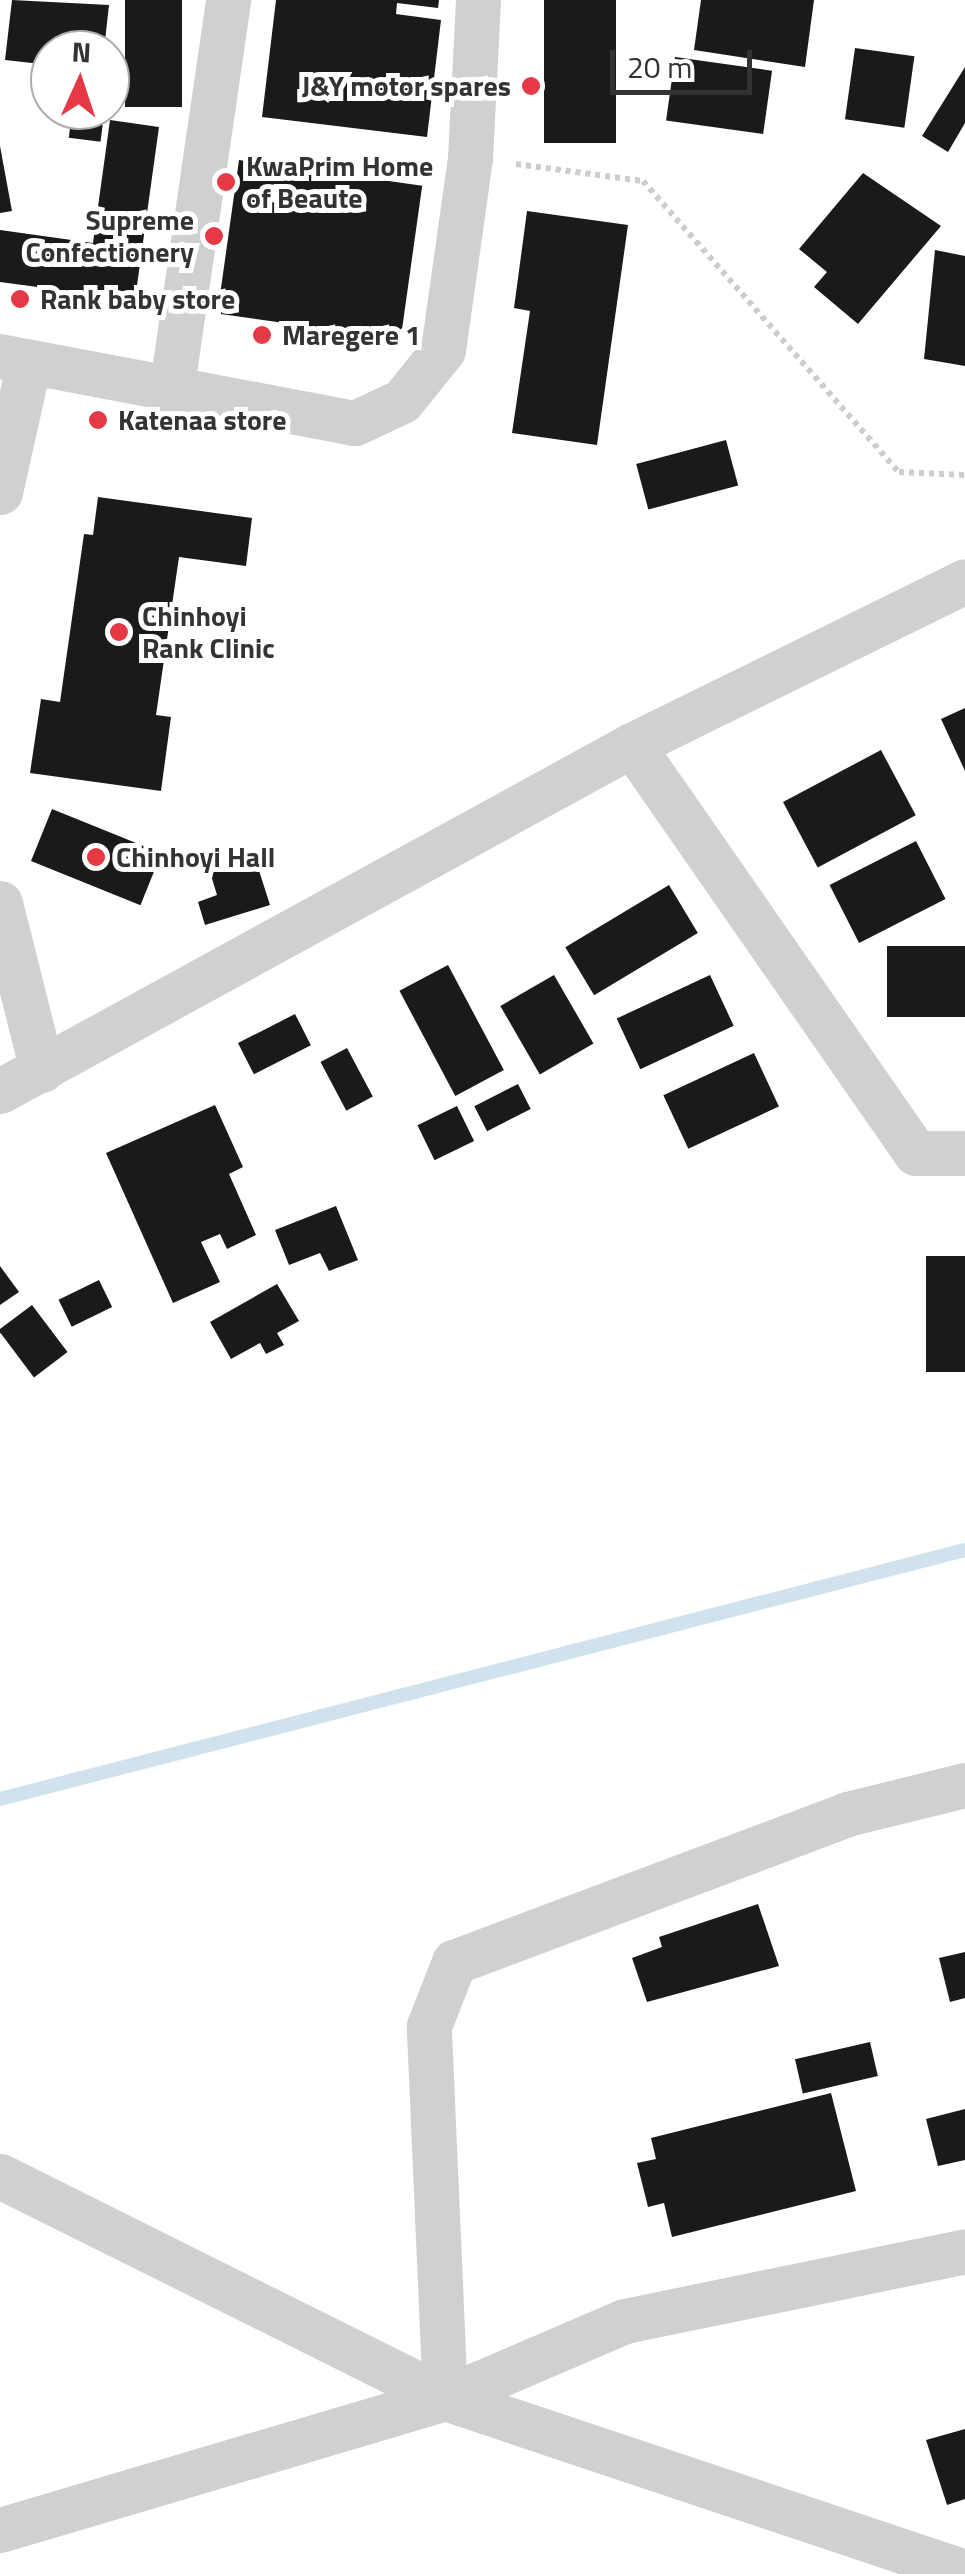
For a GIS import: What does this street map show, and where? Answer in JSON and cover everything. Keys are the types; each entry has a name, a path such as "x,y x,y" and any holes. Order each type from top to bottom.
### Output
{"street":[{"path":"172,392 228,0"},
{"path":"0,492 14,359 356,424 402,401 443,350 470,158 478,0"},
{"path":"0,1092 632,745 965,581"},
{"path":"632,745 916,1153 965,1153"},
{"path":"0,903 42,1070"},
{"path":"446,2398 429,2026 454,1962 847,1814 965,1785"},
{"path":"0,2176 446,2398 965,2572"},
{"path":"0,2530 446,2398 625,2321 965,2251"}],"path":[{"path":"470,158 642,182 899,472 965,475"}],"building":[{"path":"12,0 109,5 106,30 30,30 30,63 5,60"},
{"path":"125,0 182,0 182,107 130,107 130,30 125,30"},
{"path":"276,0 439,0 438,8 397,3 396,14 441,20 427,137 262,117"},
{"path":"544,0 616,0 616,143 544,143"},
{"path":"701,0 814,0 805,67 694,50"},
{"path":"855,48 914,56 904,128 845,119"},
{"path":"675,57 772,71 763,134 666,120"},
{"path":"965,67 965,123 948,152 922,136"},
{"path":"130,123 159,127 135,300 0,282 0,230 93,243 109,130 130,130"},
{"path":"70,130 102,130 101,142 69,138"},
{"path":"0,146 12,211 0,213"},
{"path":"239,160 422,186 401,339 217,313"},
{"path":"863,173 941,226 858,324 814,287 827,272 799,249"},
{"path":"527,211 628,225 597,445 512,433 530,311 514,308"},
{"path":"935,250 965,256 965,366 924,359"},
{"path":"726,440 738,485 648,509 636,464"},
{"name":"Chinhoyi Rank Clinic","path":"98,497 252,518 246,566 179,557 156,715 171,717 161,791 30,773 41,699 60,702 84,534 93,535"},
{"path":"965,708 965,771 941,719"},
{"path":"881,750 916,815 818,867 783,802"},
{"name":"Chinhoyi Hall","path":"52,809 161,853 140,905 31,861"},
{"path":"916,841 946,899 859,943 830,885"},
{"path":"255,858 270,905 205,925 198,902 217,895 210,872"},
{"path":"669,885 698,933 594,995 565,947"},
{"path":"887,946 965,946 965,1017 887,1017"},
{"path":"448,965 504,1070 455,1096 399,991"},
{"path":"554,975 594,1043 540,1074 500,1006"},
{"path":"710,975 734,1026 640,1069 617,1019"},
{"path":"295,1014 311,1045 254,1074 238,1043"},
{"path":"347,1048 373,1097 346,1111 321,1062"},
{"path":"754,1053 779,1106 688,1149 663,1095"},
{"path":"518,1084 531,1109 487,1131 474,1106"},
{"path":"215,1105 243,1167 229,1174 256,1235 227,1249 220,1234 201,1242 220,1282 173,1303 106,1153"},
{"path":"457,1106 474,1141 435,1160 417,1125"},
{"path":"336,1206 358,1260 329,1271 320,1253 289,1265 275,1230"},
{"path":"926,1256 965,1256 965,1372 926,1372"},
{"path":"0,1266 19,1292 0,1305"},
{"path":"99,1280 112,1307 72,1327 59,1300"},
{"path":"277,1284 299,1321 277,1333 284,1345 266,1354 260,1343 231,1359 210,1322"},
{"path":"32,1305 68,1352 34,1377 0,1332"},
{"path":"758,1904 779,1966 647,2002 632,1958 662,1947 659,1937"},
{"path":"965,1952 965,1998 950,2002 939,1958"},
{"path":"870,2042 878,2076 803,2093 795,2059"},
{"path":"831,2093 856,2191 672,2237 664,2203 648,2207 637,2163 656,2159 651,2138"},
{"path":"965,2109 965,2160 938,2166 926,2119"},
{"path":"965,2429 965,2499 947,2505 926,2440"}],"waterway":[{"path":"0,1799 965,1550"}],"place":[{"name":"J&Y motor spares","path":"531,86"},
{"name":"KwaPrim Home of Beaute","path":"226,182"},
{"name":"Supreme Confectionery","path":"214,236"},
{"name":"Rank baby store","path":"20,299"},
{"name":"Maregere 1","path":"262,335"},
{"name":"Katenaa store","path":"98,420"},
{"name":"Chinhoyi Rank Clinic","path":"119,632"},
{"name":"Chinhoyi Hall","path":"96,857"}]}
